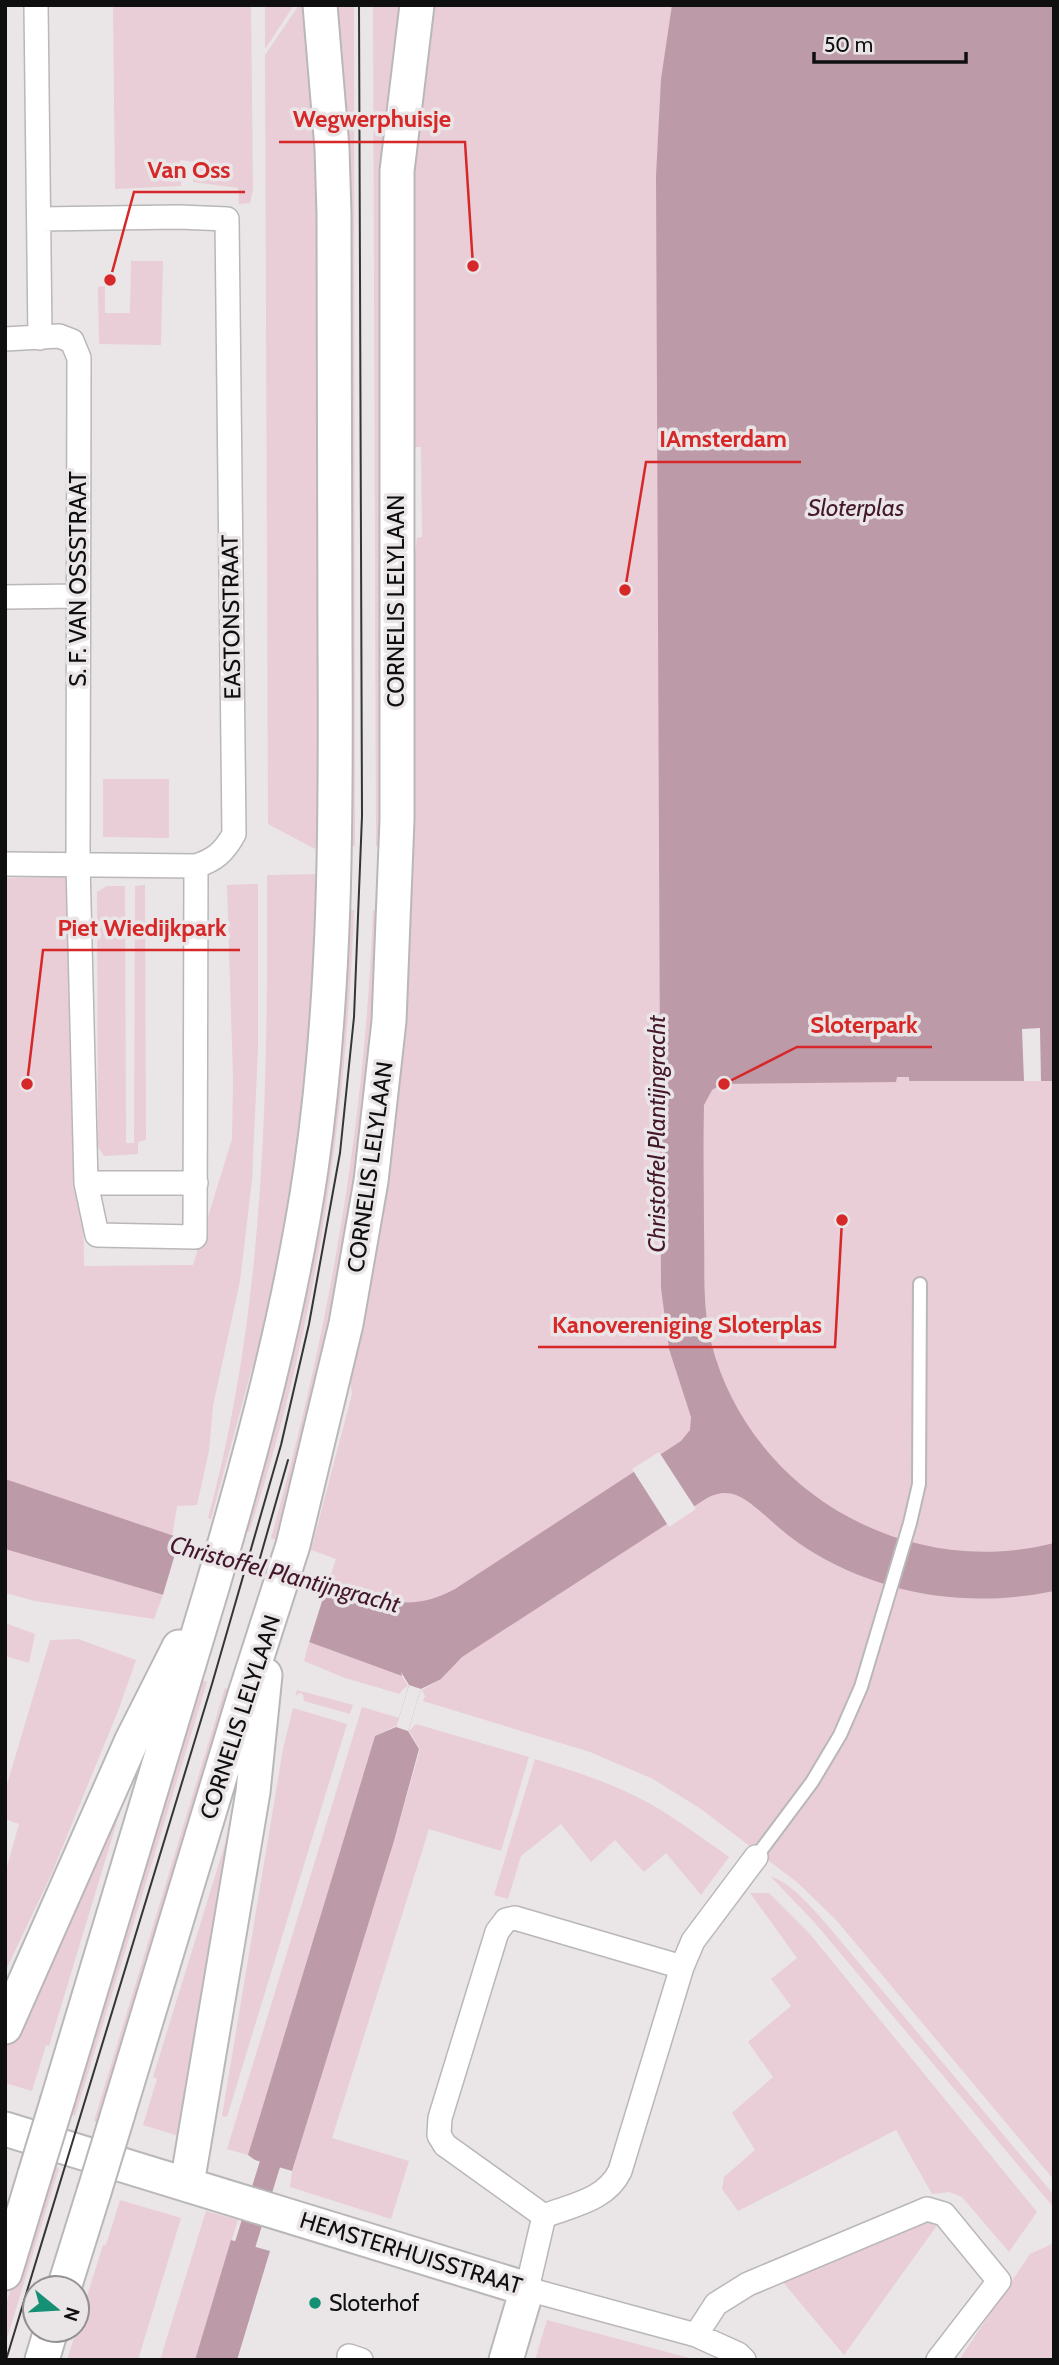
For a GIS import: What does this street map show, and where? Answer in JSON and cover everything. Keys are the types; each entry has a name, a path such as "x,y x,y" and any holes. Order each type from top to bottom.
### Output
{"main road":[{"path":"5,2273 58,2099 176,1674 211,1590 230,1526 275,1357 298,1244 319,1100 332,941 336,791 334,214 332,148 320,5"},
{"name":"CORNELIS LELYLAAN","path":"68,2274 254,1698 268,1630 293,1545 336,1369 360,1251 373,1168 389,1021 397,820 396,184 399,136 417,5"},
{"path":"5,2027 123,1760 176,1674"},
{"path":"187,2185 253,1792 254,1698"},
{"name":"HEMSTERHUISSTRAAT","path":"5,2129 527,2289"},
{"path":"506,2360 527,2289"}],"street":[{"path":"5,339 40,338 36,5"},
{"name":"EASTONSTRAAT","path":"39,219 227,219 234,834 224,851 210,862 196,866"},
{"name":"S. F. VAN OSSSTRAAT","path":"40,338 59,337 72,341 79,358 78,864 86,1183"},
{"path":"5,597 78,596"},
{"path":"5,864 196,866 196,1183 195,1237 97,1235 86,1183 196,1183"},
{"path":"544,2216 604,2192 613,2184 620,2171 682,1967 693,1941 756,1857"},
{"path":"544,2216 445,2145 439,2135 440,2118 497,1932 506,1920 525,1920 682,1967"},
{"path":"696,2335 716,2304 748,2284 927,2209 944,2214 999,2281 938,2360"},
{"path":"527,2289 544,2216"},
{"name":"HEMSTERHUISSTRAAT","path":"527,2289 696,2335 744,2360"}],"lane":[{"path":"756,1857 812,1782 840,1735 861,1687 910,1523 919,1484 920,1284"}],"shaded area":[{"path":"113,5 251,5 253,190 250,203 239,204 238,188 193,182 194,162 180,160 181,186 115,189"},
{"path":"265,5 294,5 265,49"},
{"path":"299,5 309,5 322,187 324,847 315,849 268,824 265,55"},
{"path":"330,5 354,5 355,846 347,847"},
{"path":"373,5 403,5 386,847 376,846"},
{"path":"434,5 1054,5 1054,2180 836,1920 798,1883 701,1809 653,1779 590,1752 423,1701 425,1696 422,1690 440,1679 328,1583 336,1559 311,1550 352,1394 349,1371 409,593 417,538 422,537 421,447 408,447 407,189"},
{"path":"131,261 163,261 161,345 99,344 98,287 105,286 105,313 130,313"},
{"path":"103,779 169,779 169,838 103,837"},
{"path":"324,874 308,1103 263,1355 252,1368 211,1519 208,1518 227,1439 241,1360 259,1199 266,1037 267,875"},
{"path":"79,876 84,1266 193,1265 232,1139 233,1079 227,885 258,884 258,1048 252,1180 240,1281 213,1406 209,1451 197,1505 177,1506 172,1537 5,1484 5,878"},
{"path":"145,885 146,1140 138,1142 138,1154 104,1156 98,1147 97,892 107,886 125,886 126,1143 134,1143 135,886"},
{"path":"354,910 344,1068 323,1225 292,1380 249,1532 241,1529 345,911"},
{"path":"373,910 384,911 357,1204 279,1541 271,1538 292,1461 327,1305 353,1148 369,990"},
{"path":"5,1549 163,1595 154,1619 35,1601 5,1593"},
{"path":"5,1623 35,1634 29,1663 5,1656"},
{"path":"78,1639 136,1660 51,1875 5,1972 5,1874 19,1824 5,1819 5,1791 50,1640"},
{"path":"309,1642 402,1676 408,1686 400,1694 345,1678 304,1661"},
{"path":"196,1679 207,1682 75,2116 64,2112"},
{"path":"225,1688 234,1690 102,2124 94,2121"},
{"path":"297,1690 353,1705 350,1714 304,1701 303,1694 299,1693 295,1697"},
{"path":"362,1707 399,1718 396,1726 375,1736 248,2155 227,2149"},
{"path":"293,1708 347,1724 227,2117 222,2116 283,1749"},
{"path":"416,1724 529,1757 501,1851 429,1829 332,2138 409,2161 391,2219 290,2187 292,2171 420,1749 409,1731"},
{"path":"136,1759 49,2046 46,2045 32,2091 5,2083 5,2040"},
{"path":"535,1759 634,1795 729,1857 701,1895 666,1853 644,1872 615,1840 591,1862 561,1824 521,1856 508,1899 494,1895"},
{"path":"241,1792 182,2137 143,2125 157,2079 153,2077"},
{"path":"771,1877 794,1890 828,1926 1054,2195 1054,2208 815,1923"},
{"path":"750,1893 769,1893 809,1933 1037,2212 1009,2252 962,2197 949,2192 932,2194 896,2130 738,2211 722,2189 724,2177 755,2150 732,2113 773,2077 748,2042 791,2006 771,1979 797,1958"},
{"path":"48,2164 59,2168 27,2274 21,2274 21,2293 5,2345 5,2308"},
{"path":"120,2200 181,2218 138,2360 67,2360 72,2344 91,2344 91,2283 103,2245 106,2245"},
{"path":"206,2211 238,2220 195,2360 160,2360"},
{"path":"928,2219 938,2224 844,2355 782,2281"},
{"path":"1054,2243 1054,2360 959,2360 1030,2254"},
{"path":"547,2320 697,2360 535,2360"}],"water":[{"name":"Sloterplas","path":"672,5 1054,5 1054,1081 909,1081 909,1077 897,1077 896,1082 722,1084 712,1090 704,1105 704,1287 711,1342 731,1395 760,1442 797,1482 841,1513 890,1536 943,1549 998,1551 1054,1543 1054,1591 1022,1596 957,1598 894,1587 834,1564 806,1548 740,1497 725,1493 716,1494 462,1657 441,1679 421,1689 408,1731 419,1749 394,1841 292,2171 255,2160 248,2155 375,1736 396,1727 409,1685 401,1672 402,1676 174,1598 5,1549 5,1479 192,1542 383,1599 411,1602 429,1600 455,1589 681,1441 690,1430 691,1417 669,1349 661,1288 656,176 661,79"},
{"path":"231,2240 270,2251 237,2360 195,2360"}],"pier":[{"path":"1040,1028 1041,1081 1024,1081 1022,1029"},
{"path":"659,1452 696,1509 669,1527 632,1469"},
{"path":"181,1534 329,1579 308,1646 162,1598"},
{"path":"409,1685 421,1689 408,1731 396,1727"}],"waterway":[{"path":"237,2271 278,2138"}],"tram line":[{"path":"6,2360 212,1684 281,1445 309,1324 340,1153 354,1017 362,816 359,5"},
{"path":"260,1558 288,1460"}],"place":[{"name":"Wegwerphuisje","path":"473,266"},
{"name":"Van Oss","path":"110,280"},
{"name":"IAmsterdam","path":"625,590"},
{"name":"Piet Wiedijkpark","path":"27,1084"},
{"name":"Sloterpark","path":"724,1084"},
{"name":"Kanovereniging Sloterplas","path":"842,1220"},
{"name":"Sloterhof","path":"315,2303"}],"water label":[{"name":"Christoffel Plantijngracht","path":"656,1134"},
{"name":"Christoffel Plantijngracht","path":"285,1574"}]}
